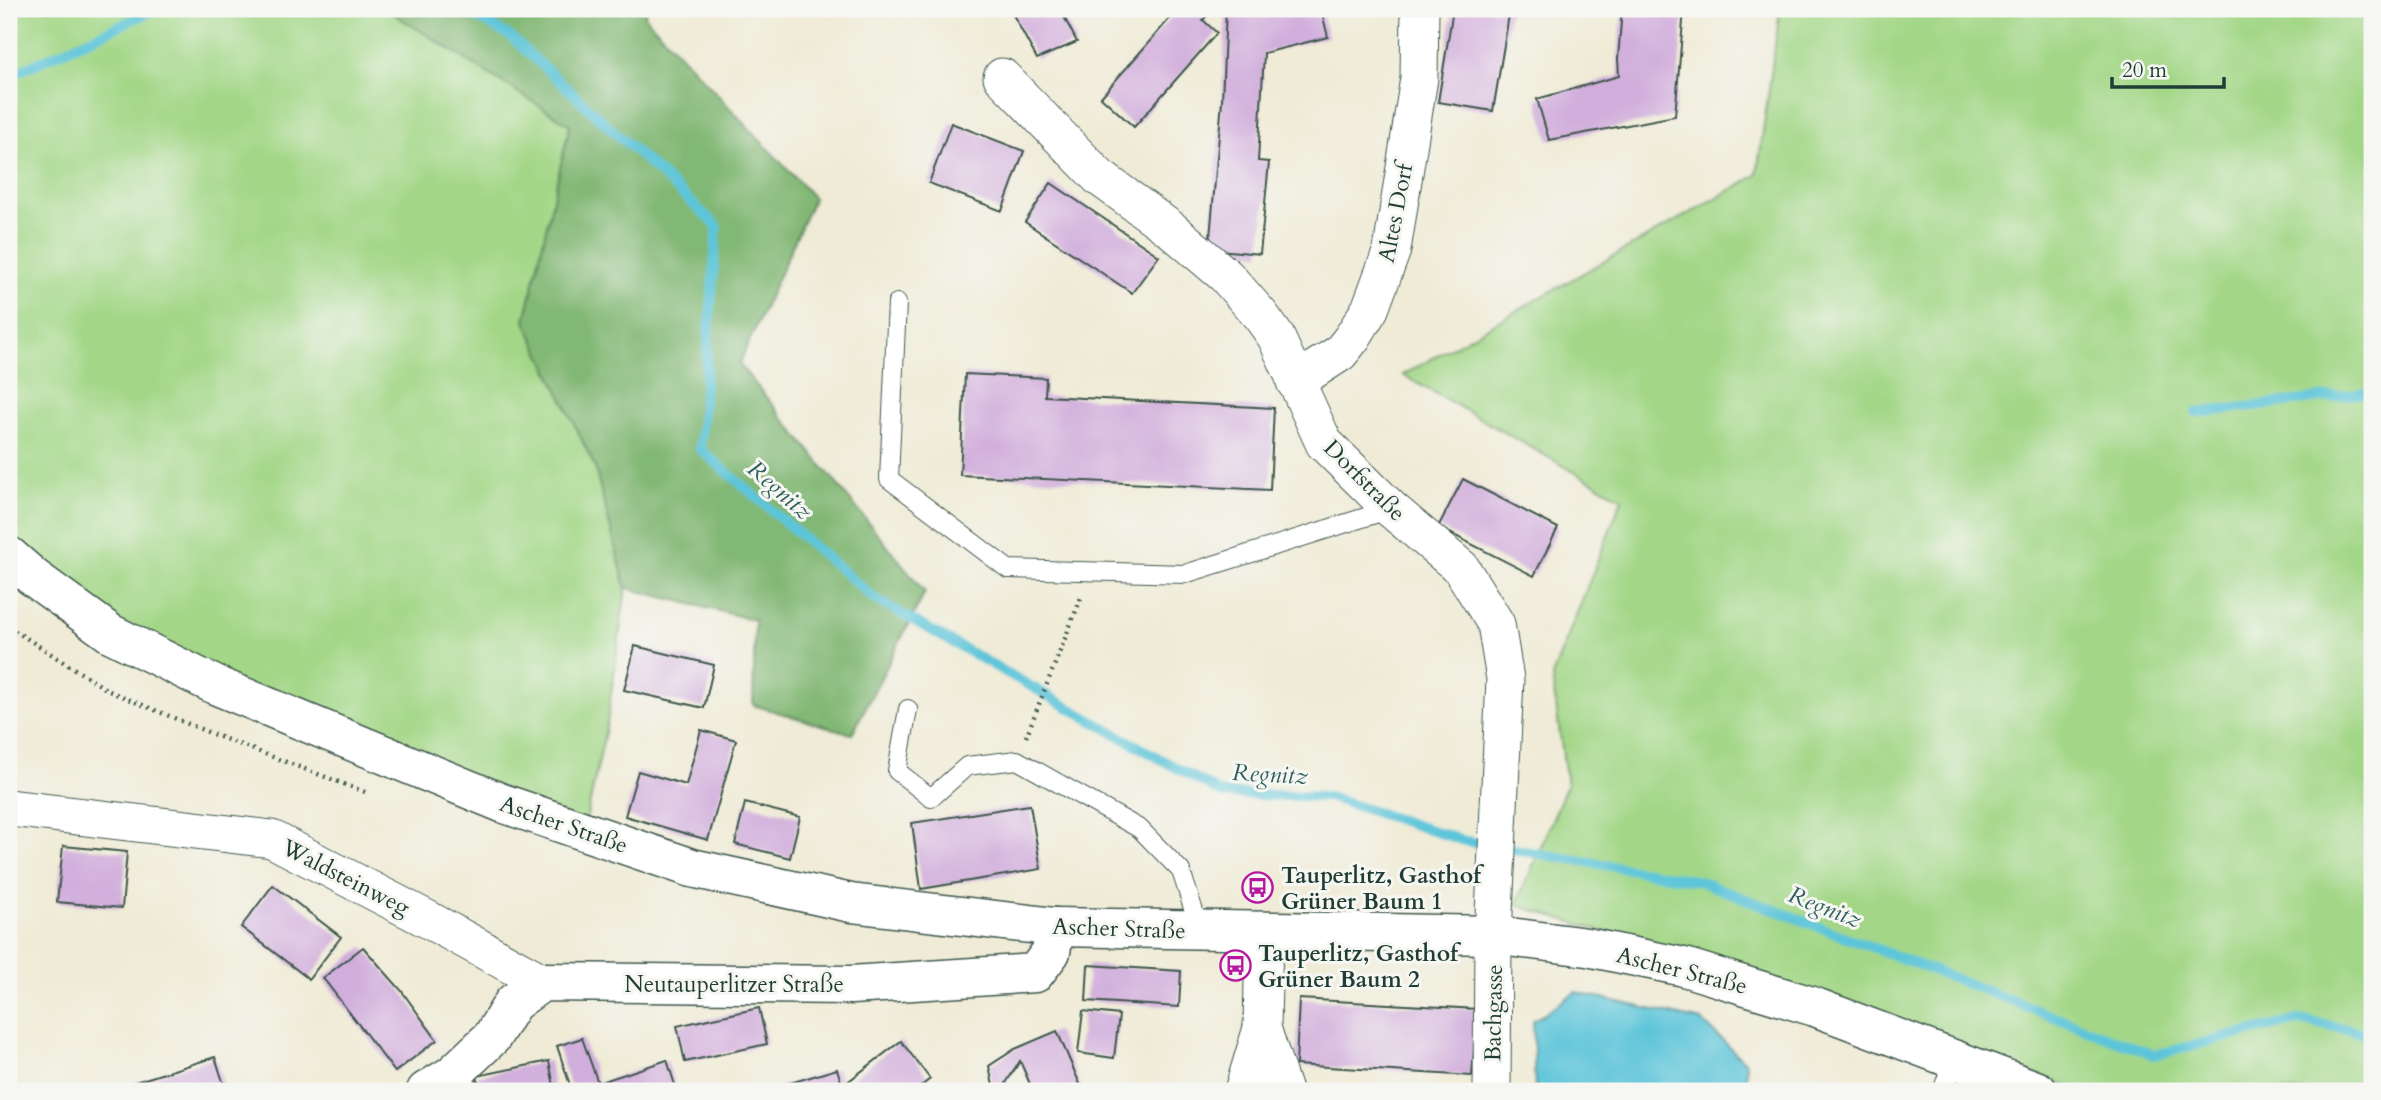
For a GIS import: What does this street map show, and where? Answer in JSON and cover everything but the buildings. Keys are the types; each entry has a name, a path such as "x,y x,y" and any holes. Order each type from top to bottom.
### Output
{"street":[{"name":"Altes Dorf","path":"1295,382 1339,353 1352,338 1370,309 1392,250 1419,78 1420,9"},
{"name":"Dorfstraße","path":"1002,77 1098,177 1172,230 1226,276 1276,337 1324,443 1391,509 1461,568 1496,624 1505,678 1493,935"},
{"name":"Ascher Straße","path":"9,556 33,577 110,633 215,685 502,803 692,868 851,903 1055,927 1493,935 1587,947 1684,967 1815,1007 1948,1075 2038,1091"},
{"name":"Waldsteinweg","path":"9,808 272,839 542,982"},
{"name":"Neutauperlitzer Straße","path":"542,982 851,985 1035,973 1051,952 1055,927"},
{"path":"1243,1091 1262,1028 1264,932"},
{"name":"Bachgasse","path":"1492,1091 1493,935"},
{"path":"426,1091 452,1075 492,1037 513,1003 542,982"},
{"path":"1262,1028 1283,1091"}],"lane":[{"path":"897,303 889,479 1008,569 1185,574 1391,509"},
{"path":"908,709 897,771 931,798 967,765 1017,760 1140,829 1181,871 1200,930"}],"path":[{"path":"1028,733 1091,571"}],"green space":[{"path":"9,9 386,9 570,125 525,321 595,467 626,588 607,723 585,825 212,693 9,569"},
{"path":"386,9 646,9 645,17 814,198 739,364 925,592 852,734 753,705 755,620 626,588 595,467 525,321 570,125"},
{"path":"1780,9 2372,9 2372,1091 2082,1091 1831,1000 1516,905 1567,785 1552,676 1622,499 1403,375 1757,175"}],"water":[{"path":"1576,992 1702,1021 1746,1063 1747,1091 1535,1091 1533,1021"}],"waterway":[{"path":"9,76 156,9"},
{"name":"Regnitz","path":"462,9 510,36 717,226 700,449 875,599 1223,794 1328,797 1465,841 1699,881 2154,1055 2299,1020 2372,1034"},
{"path":"2196,413 2372,392"}],"place":[{"name":"Tauperlitz, Gasthof Grüner Baum 1","path":"1258,888"},
{"name":"Tauperlitz, Gasthof Grüner Baum 2","path":"1235,966"}]}
